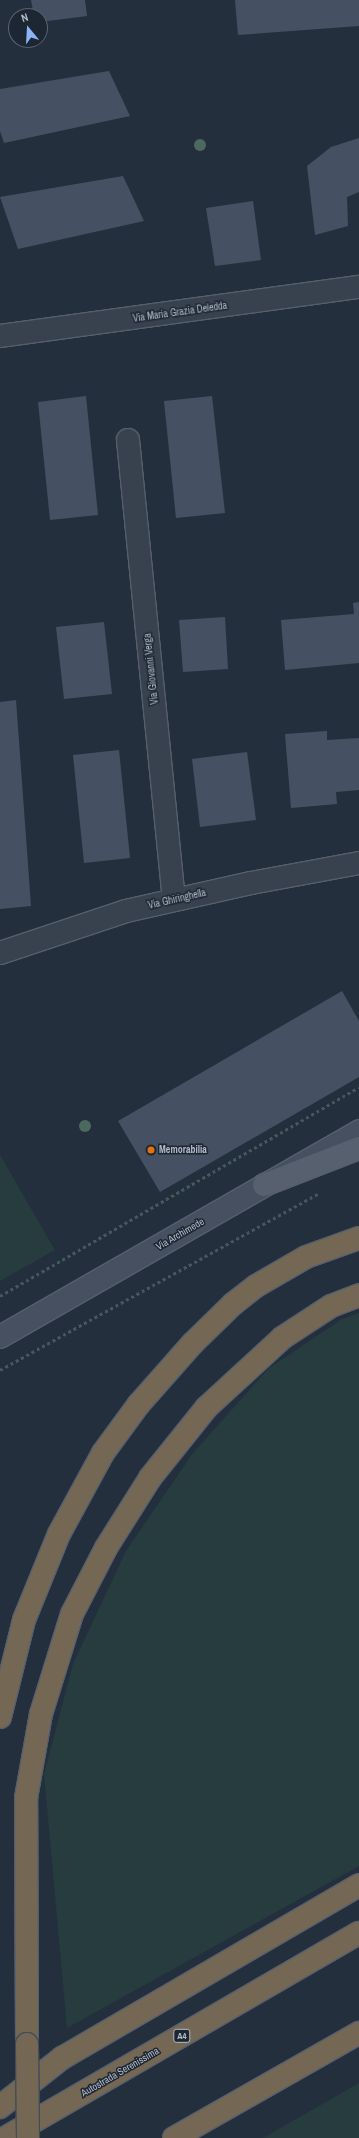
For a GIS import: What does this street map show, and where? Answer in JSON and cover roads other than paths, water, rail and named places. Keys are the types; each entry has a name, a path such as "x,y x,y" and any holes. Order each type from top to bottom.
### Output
{"highway":[{"path":"0,1717 24,1620 59,1534 87,1479 135,1409 193,1343 256,1286 306,1257 359,1238"},
{"path":"28,2138 26,1798 42,1706 72,1614 106,1548 150,1478 206,1408 282,1338 331,1306 359,1295"},
{"path":"0,2107 62,2058 359,1885"},
{"name":"Autostrada Serenissima","path":"5,2138 359,1933"},
{"path":"174,2138 359,2033"}],"main road":[{"path":"264,1186 359,1148"}],"street":[{"name":"Via Maria Grazia Deledda","path":"0,336 359,287"},
{"name":"Via Giovanni Verga","path":"128,440 174,899"},
{"name":"Via Ghiringhella","path":"0,953 126,911 174,899 359,863"},
{"name":"Via Archimede","path":"0,1337 359,1130"}],"place":[{"name":"Memorabilia","path":"151,1150"}]}
